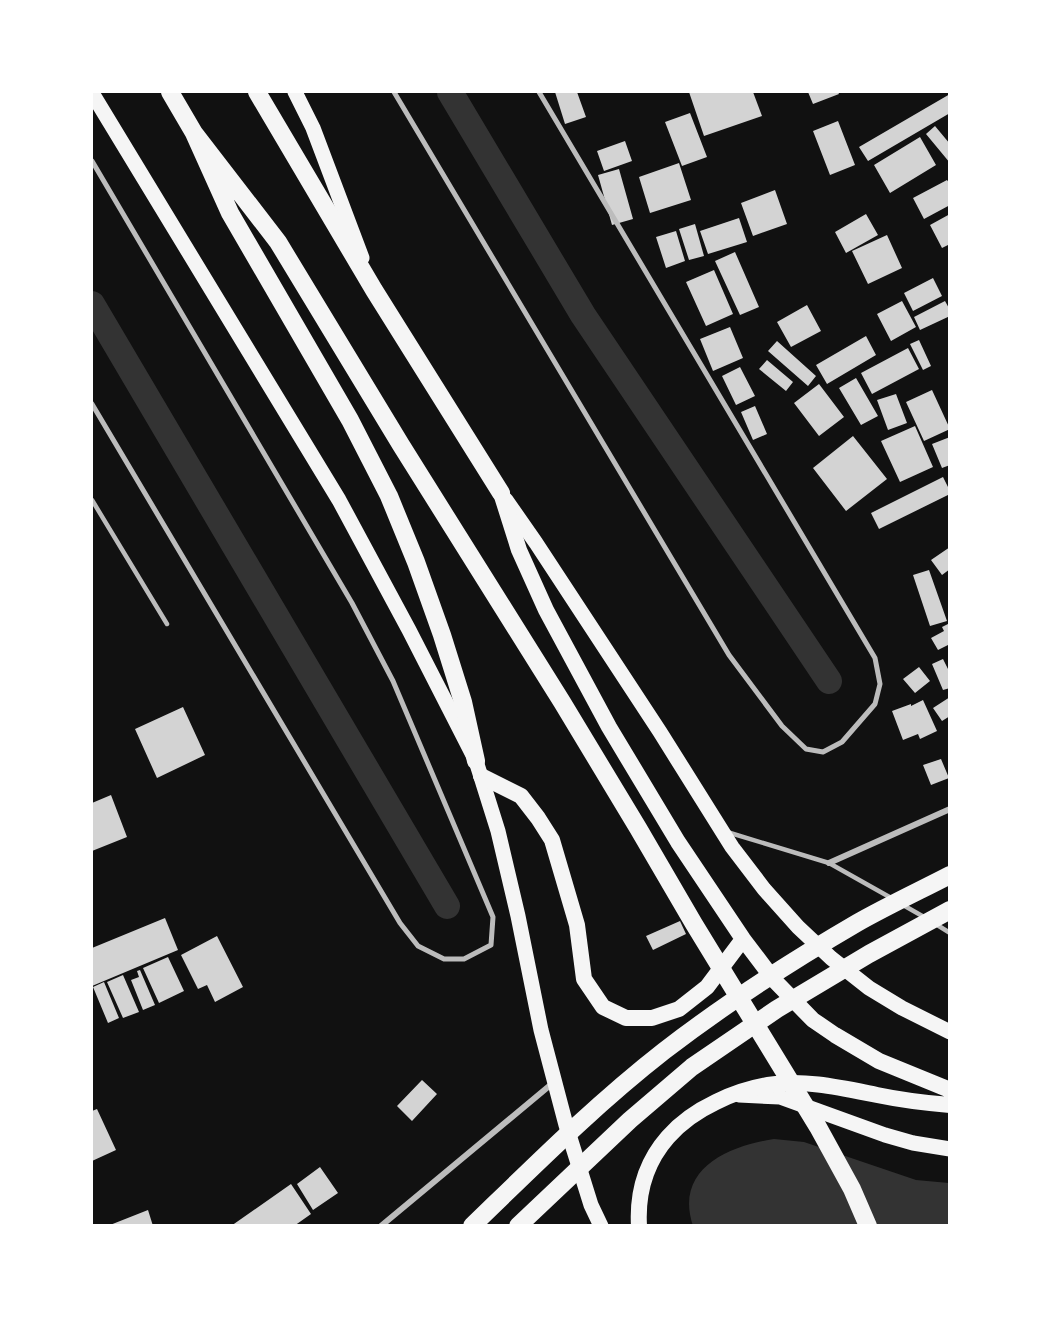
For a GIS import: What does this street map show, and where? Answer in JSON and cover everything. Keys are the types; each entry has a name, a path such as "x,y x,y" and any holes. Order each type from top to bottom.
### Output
{"highway":[{"path":"170,92 194,133 230,213 350,420 389,496 417,562 442,635 463,702 478,768 521,796 552,840 577,925 584,980 603,1007 626,1018 652,1018 679,1009 707,987 743,939"},
{"path":"257,92 374,290 501,493 519,550 546,610 609,727 678,842 743,939 774,981 813,1020 879,1061 950,1090"},
{"path":"194,133 278,242 400,445 562,702 818,1127 852,1189 868,1226"},
{"path":"472,1226 612,1095 707,1019 802,955 859,922 950,875"},
{"path":"518,1226 630,1120 692,1067 777,1009 869,954 950,910"},
{"path":"639,1226 641,1191 647,1170 662,1144 678,1125 698,1111 731,1095 769,1085 809,1084 950,1105"}],"main road":[{"path":"295,92 313,128 374,290"},
{"path":"92,93 339,500 409,630 478,768 498,831 554,1082 591,1205 601,1226"},
{"path":"501,493 634,693 732,847 764,889 798,927 831,958 869,988 902,1008 950,1032"},
{"path":"731,1095 780,1097 885,1136 950,1149"}],"street":[{"path":"394,92 729,655 782,726 806,748 823,752 842,742 875,704 880,684 875,658 538,92"},
{"path":"92,161 352,603 393,681 493,917 491,945 464,959 444,959 418,946 400,923 92,404"},
{"path":"829,863 950,809"},
{"path":"381,1226 554,1082"}],"lane":[{"path":"92,500 167,624"},
{"path":"722,830 829,863 950,933"}],"shaded area":[{"path":"774,1139 804,1142 916,1180 949,1183 949,1225 693,1226 689,1206 691,1189 698,1175 723,1155 757,1142"}],"building":[{"path":"555,92 577,92 586,117 565,124"},
{"path":"689,92 753,92 762,116 704,136"},
{"path":"808,92 838,92 839,94 813,104"},
{"path":"950,94 950,113 868,161 859,147"},
{"path":"690,113 707,157 682,166 665,122"},
{"path":"838,121 855,165 830,175 813,131"},
{"path":"935,126 950,144 950,163 926,134"},
{"path":"920,137 936,165 890,193 874,165"},
{"path":"625,141 632,161 604,171 597,151"},
{"path":"679,163 691,200 650,213 639,177"},
{"path":"619,169 633,219 612,225 598,175"},
{"path":"947,180 950,184 950,205 924,219 913,198"},
{"path":"775,190 787,224 753,236 741,203"},
{"path":"866,214 878,235 846,253 835,232"},
{"path":"950,214 950,244 942,248 930,225"},
{"path":"739,218 747,242 708,254 700,231"},
{"path":"695,224 704,256 689,260 679,229"},
{"path":"676,231 685,261 666,268 656,237"},
{"path":"887,235 902,268 868,284 852,251"},
{"path":"735,252 759,307 740,315 715,261"},
{"path":"714,270 733,314 706,326 686,282"},
{"path":"933,278 942,296 913,311 904,293"},
{"path":"902,301 916,327 891,341 877,314"},
{"path":"945,301 950,310 950,316 920,330 914,317"},
{"path":"807,305 821,331 791,347 777,322"},
{"path":"730,327 743,358 713,371 700,339"},
{"path":"866,336 876,355 827,384 816,365"},
{"path":"919,340 931,366 923,370 910,344"},
{"path":"777,341 816,376 808,386 768,351"},
{"path":"908,348 919,369 872,394 861,373"},
{"path":"767,360 793,382 786,391 759,369"},
{"path":"740,367 755,396 736,405 722,376"},
{"path":"856,378 878,416 861,425 839,388"},
{"path":"819,384 844,417 819,436 794,403"},
{"path":"932,390 950,429 924,441 906,402"},
{"path":"896,394 907,423 888,430 877,400"},
{"path":"755,406 767,434 753,440 741,412"},
{"path":"915,426 933,467 900,482 881,441"},
{"path":"853,436 887,479 846,511 813,468"},
{"path":"950,437 950,465 942,468 932,444"},
{"path":"943,477 950,494 879,529 871,513"},
{"path":"950,547 950,569 942,575 931,560"},
{"path":"929,570 947,621 930,626 913,575"},
{"path":"950,623 950,644 938,650 931,638 944,631 942,627"},
{"path":"943,659 950,673 950,688 943,690 932,664"},
{"path":"919,667 930,681 915,693 903,679"},
{"path":"950,697 950,716 942,721 933,708"},
{"path":"923,700 937,731 920,739 918,734 903,740 892,711"},
{"path":"183,707 205,755 157,778 135,729"},
{"path":"941,759 949,778 931,785 923,765"},
{"path":"111,795 127,837 92,851 92,803"},
{"path":"165,918 178,950 92,986 92,948"},
{"path":"680,921 686,934 653,950 646,936"},
{"path":"217,936 243,987 215,1002 207,985 198,989 181,955"},
{"path":"168,957 184,991 159,1003 143,968"},
{"path":"140,970 155,1005 143,1010 131,980 139,977 137,971"},
{"path":"123,975 139,1012 123,1018 107,982"},
{"path":"104,982 119,1018 108,1023 93,987"},
{"path":"422,1080 437,1094 412,1121 397,1106"},
{"path":"97,1109 116,1150 92,1161 92,1111"},
{"path":"320,1167 338,1193 313,1210 297,1184"},
{"path":"291,1184 311,1214 294,1226 231,1226"},
{"path":"148,1210 153,1226 110,1226 110,1225"}],"waterway":[{"path":"450,92 583,315 829,681"},
{"path":"92,304 447,906"}]}
